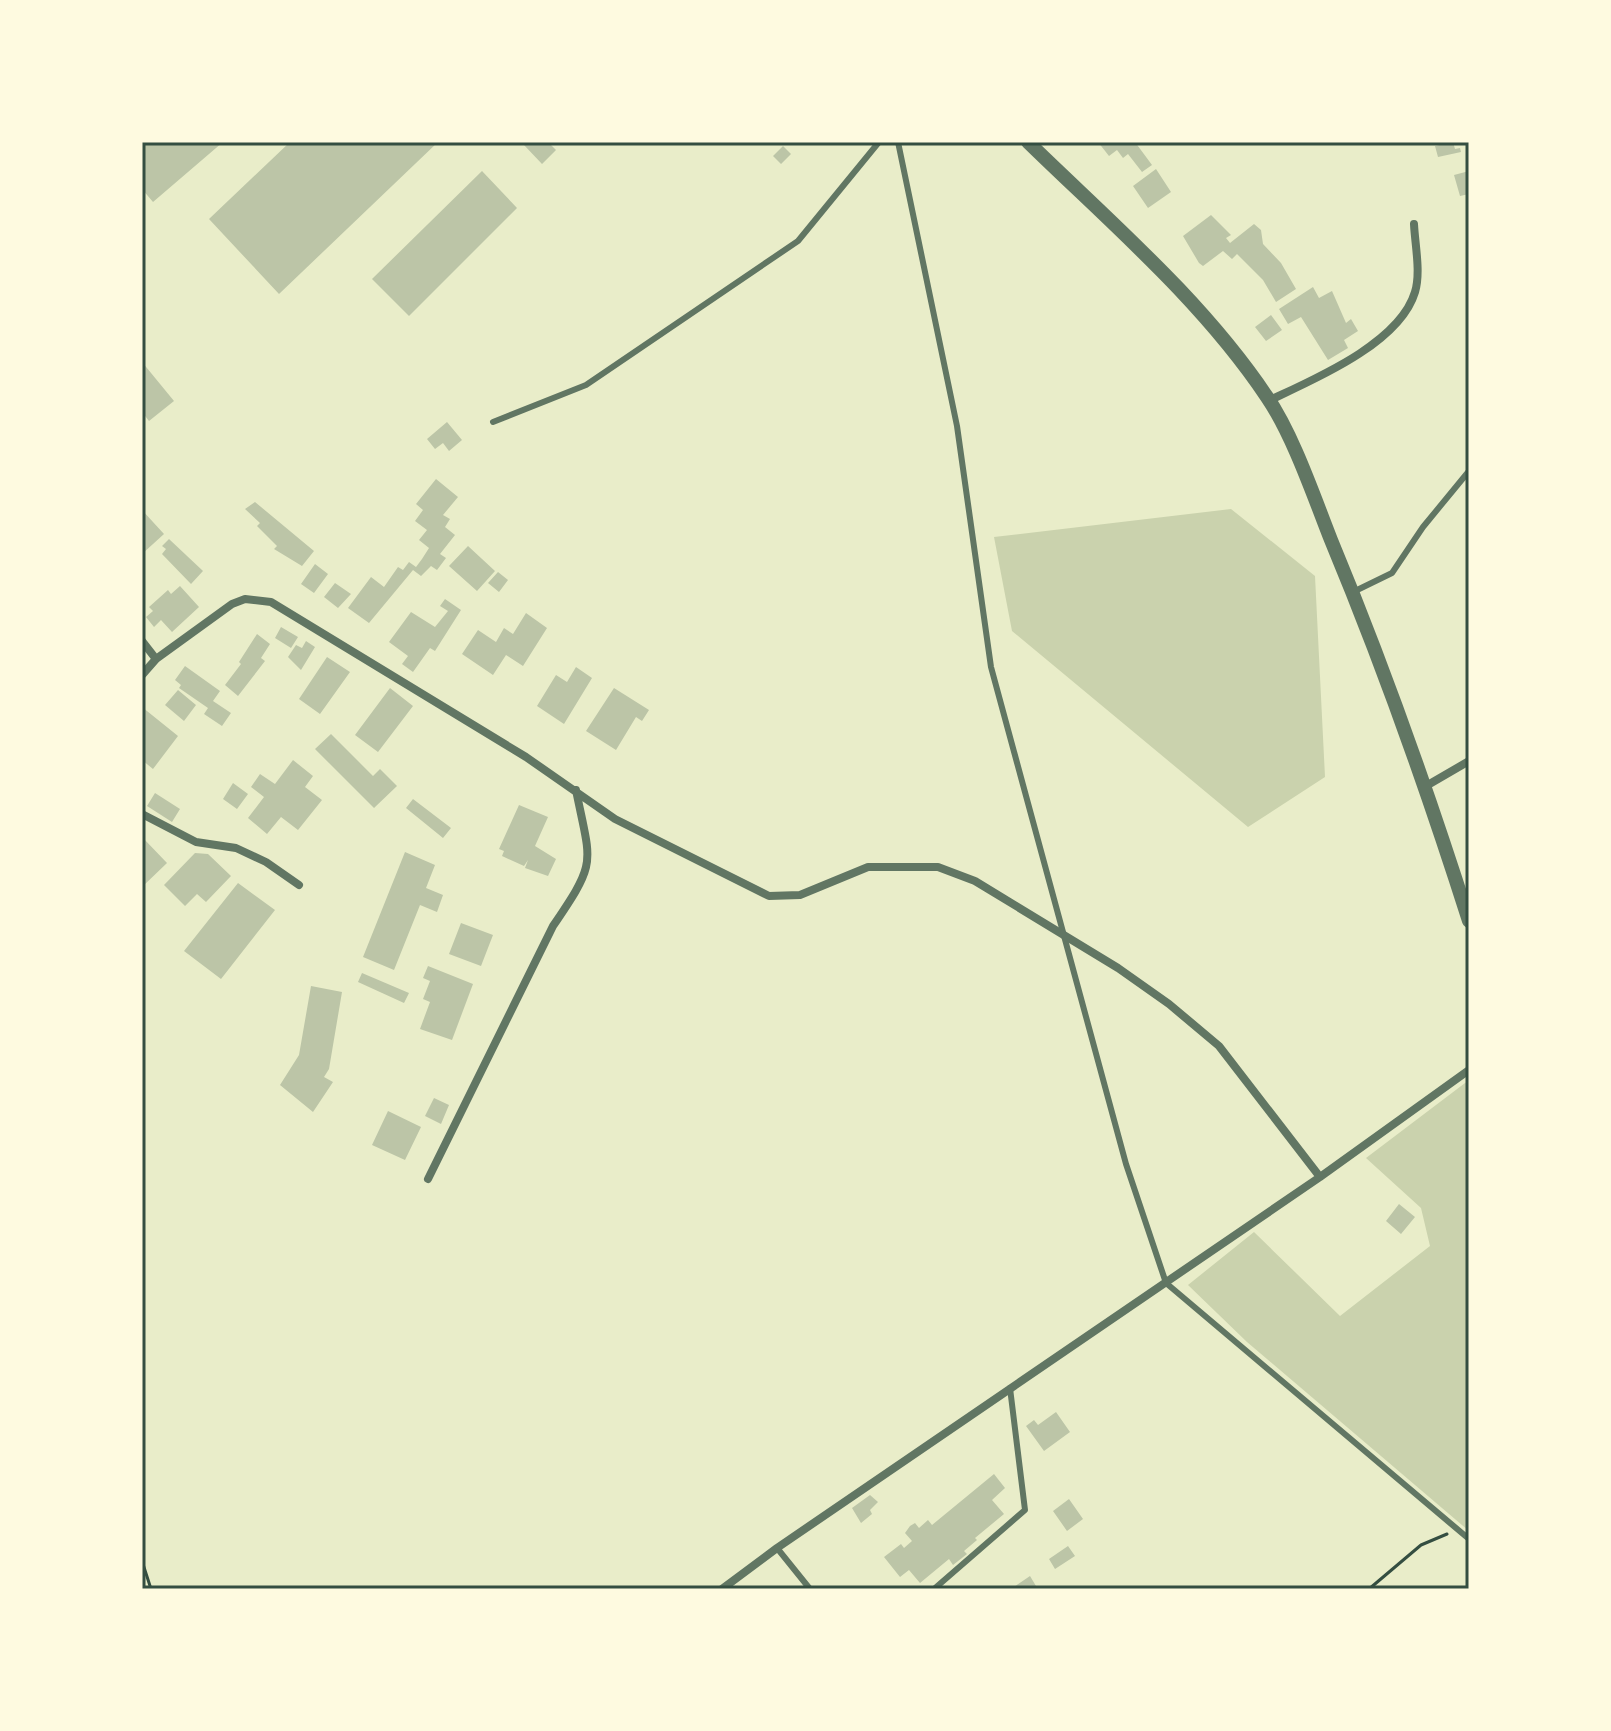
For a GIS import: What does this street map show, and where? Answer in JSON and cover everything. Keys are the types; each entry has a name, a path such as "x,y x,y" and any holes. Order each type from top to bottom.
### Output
{"street":[{"path":"1028,142 1181,291 1241,360 1270,400 1353,592 1426,786 1469,921"},
{"path":"1270,400 1305,383 1393,329 1416,289 1414,224"},
{"path":"142,675 156,659 232,604 245,599 271,602 641,834 769,896 800,895 868,867 938,867 975,881 1169,1004 1219,1046 1320,1177"},
{"path":"142,641 156,659"},
{"path":"1426,786 1469,761"},
{"path":"428,1179 553,926 579,888 589,864 590,849 575,790"},
{"path":"142,814 196,842 236,848 266,862 299,885"},
{"path":"722,1589 777,1548 1320,1177 1469,1070"}],"lane":[{"path":"493,422 586,385 798,241 879,142"},
{"path":"898,142 957,426 991,667 1126,1164 1166,1283 1469,1539"},
{"path":"1353,592 1392,573 1423,527 1469,471"},
{"path":"934,1589 1025,1510 1010,1388"},
{"path":"777,1548 810,1589"}],"path":[{"path":"1369,1589 1421,1545 1458,1530"},
{"path":"142,1561 151,1589"}],"green space":[{"path":"1231,509 1315,576 1325,777 1248,827 1012,631 994,537"},
{"path":"1469,1080 1469,1531 1247,1342 1188,1285 1254,1232 1340,1316 1430,1246 1421,1208 1366,1158"}],"building":[{"path":"142,142 223,142 153,202 142,189"},
{"path":"290,142 438,142 279,294 209,219"},
{"path":"526,142 548,142 556,150 542,164 524,145"},
{"path":"1098,142 1135,142 1152,165 1142,172 1128,154 1123,158 1117,150 1109,156"},
{"path":"1453,142 1455,149 1460,148 1461,152 1438,157 1435,146"},
{"path":"783,146 791,154 781,164 773,156"},
{"path":"1156,169 1171,192 1148,208 1133,186"},
{"path":"482,171 517,208 409,316 372,279"},
{"path":"1469,171 1469,194 1460,196 1454,175"},
{"path":"1211,215 1231,235 1226,238 1230,243 1254,224 1261,230 1263,244 1281,263 1296,289 1276,302 1263,280 1237,254 1232,259 1223,251 1203,266 1199,263 1183,236"},
{"path":"1313,287 1319,298 1332,291 1346,323 1351,319 1358,331 1344,340 1348,348 1328,360 1301,317 1288,324 1279,309"},
{"path":"1271,315 1282,330 1266,341 1255,327"},
{"path":"142,362 174,401 149,421 142,412"},
{"path":"447,422 462,440 449,451 443,443 435,449 427,439"},
{"path":"436,479 458,497 443,515 450,519 445,527 455,535 440,554 446,558 437,570 431,566 421,576 413,570 369,623 348,608 371,577 384,587 398,567 403,570 409,562 416,567 422,559 429,548 419,540 427,530 415,521 423,510 416,504"},
{"path":"255,502 314,551 302,566 274,549 277,546 257,526 260,523 245,509"},
{"path":"142,510 164,534 142,554"},
{"path":"169,539 203,571 191,584 162,554 166,549 162,546"},
{"path":"468,546 495,571 477,591 449,566"},
{"path":"315,564 328,574 314,593 301,584"},
{"path":"498,572 508,580 499,592 488,583"},
{"path":"335,583 351,594 338,608 324,597"},
{"path":"180,586 199,607 172,632 161,620 154,627 146,617 153,611 149,607 168,590 171,594"},
{"path":"445,599 461,610 435,651 430,648 413,672 402,664 408,656 389,642 411,612 435,627 448,611 440,606"},
{"path":"526,613 547,628 523,666 506,655 493,675 462,654 478,630 496,642 504,628 513,634"},
{"path":"281,627 298,637 291,648 275,638"},
{"path":"257,634 270,644 261,658 265,661 238,696 225,685"},
{"path":"306,641 315,647 301,670 288,657 296,645 302,648"},
{"path":"327,657 350,672 320,714 299,699"},
{"path":"185,666 220,691 213,701 231,713 222,726 204,714 208,708 179,688 181,685 175,680"},
{"path":"576,667 592,678 564,724 537,706 556,675 567,682"},
{"path":"390,688 413,706 378,752 355,735"},
{"path":"614,688 649,710 642,721 636,717 616,750 586,731"},
{"path":"178,690 196,705 184,721 165,705"},
{"path":"142,707 178,736 153,769 142,760"},
{"path":"331,734 373,776 380,769 397,786 374,808 315,749"},
{"path":"293,760 313,776 305,787 322,800 298,830 281,817 267,834 248,818 264,797 251,787 260,774 275,784"},
{"path":"233,783 248,794 237,809 223,799"},
{"path":"155,793 180,809 172,822 147,806"},
{"path":"413,799 451,828 443,838 406,808"},
{"path":"519,805 548,817 535,846 556,859 548,876 525,868 528,860 524,866 502,856 504,851 499,849"},
{"path":"144,839 167,863 142,887 142,841"},
{"path":"405,852 435,865 426,888 443,895 437,912 420,905 394,970 363,957"},
{"path":"195,853 208,854 231,876 206,902 197,894 185,906 164,885"},
{"path":"238,883 275,910 221,979 184,951"},
{"path":"461,923 493,935 481,966 449,954"},
{"path":"428,966 473,984 452,1040 420,1029 430,1002 423,999 430,981 423,978"},
{"path":"362,973 409,993 404,1003 358,982"},
{"path":"311,986 342,992 329,1069 324,1077 333,1082 313,1112 280,1085 299,1055"},
{"path":"434,1098 449,1105 441,1124 425,1116"},
{"path":"388,1111 421,1127 405,1160 372,1145"},
{"path":"1399,1204 1415,1217 1401,1234 1386,1221"},
{"path":"1056,1412 1070,1432 1044,1451 1026,1426 1034,1420 1038,1425"},
{"path":"994,1474 1005,1488 992,1500 1004,1514 975,1538 977,1540 964,1551 967,1554 953,1565 949,1559 920,1583 909,1570 900,1577 884,1557 901,1544 904,1548 912,1541 905,1533 910,1526 915,1523 919,1528 928,1520 932,1525"},
{"path":"870,1495 878,1502 870,1510 872,1514 861,1523 852,1508"},
{"path":"1069,1499 1083,1519 1067,1531 1053,1511"},
{"path":"1068,1546 1075,1556 1055,1569 1049,1559"},
{"path":"1030,1576 1036,1586 1011,1589"}]}
